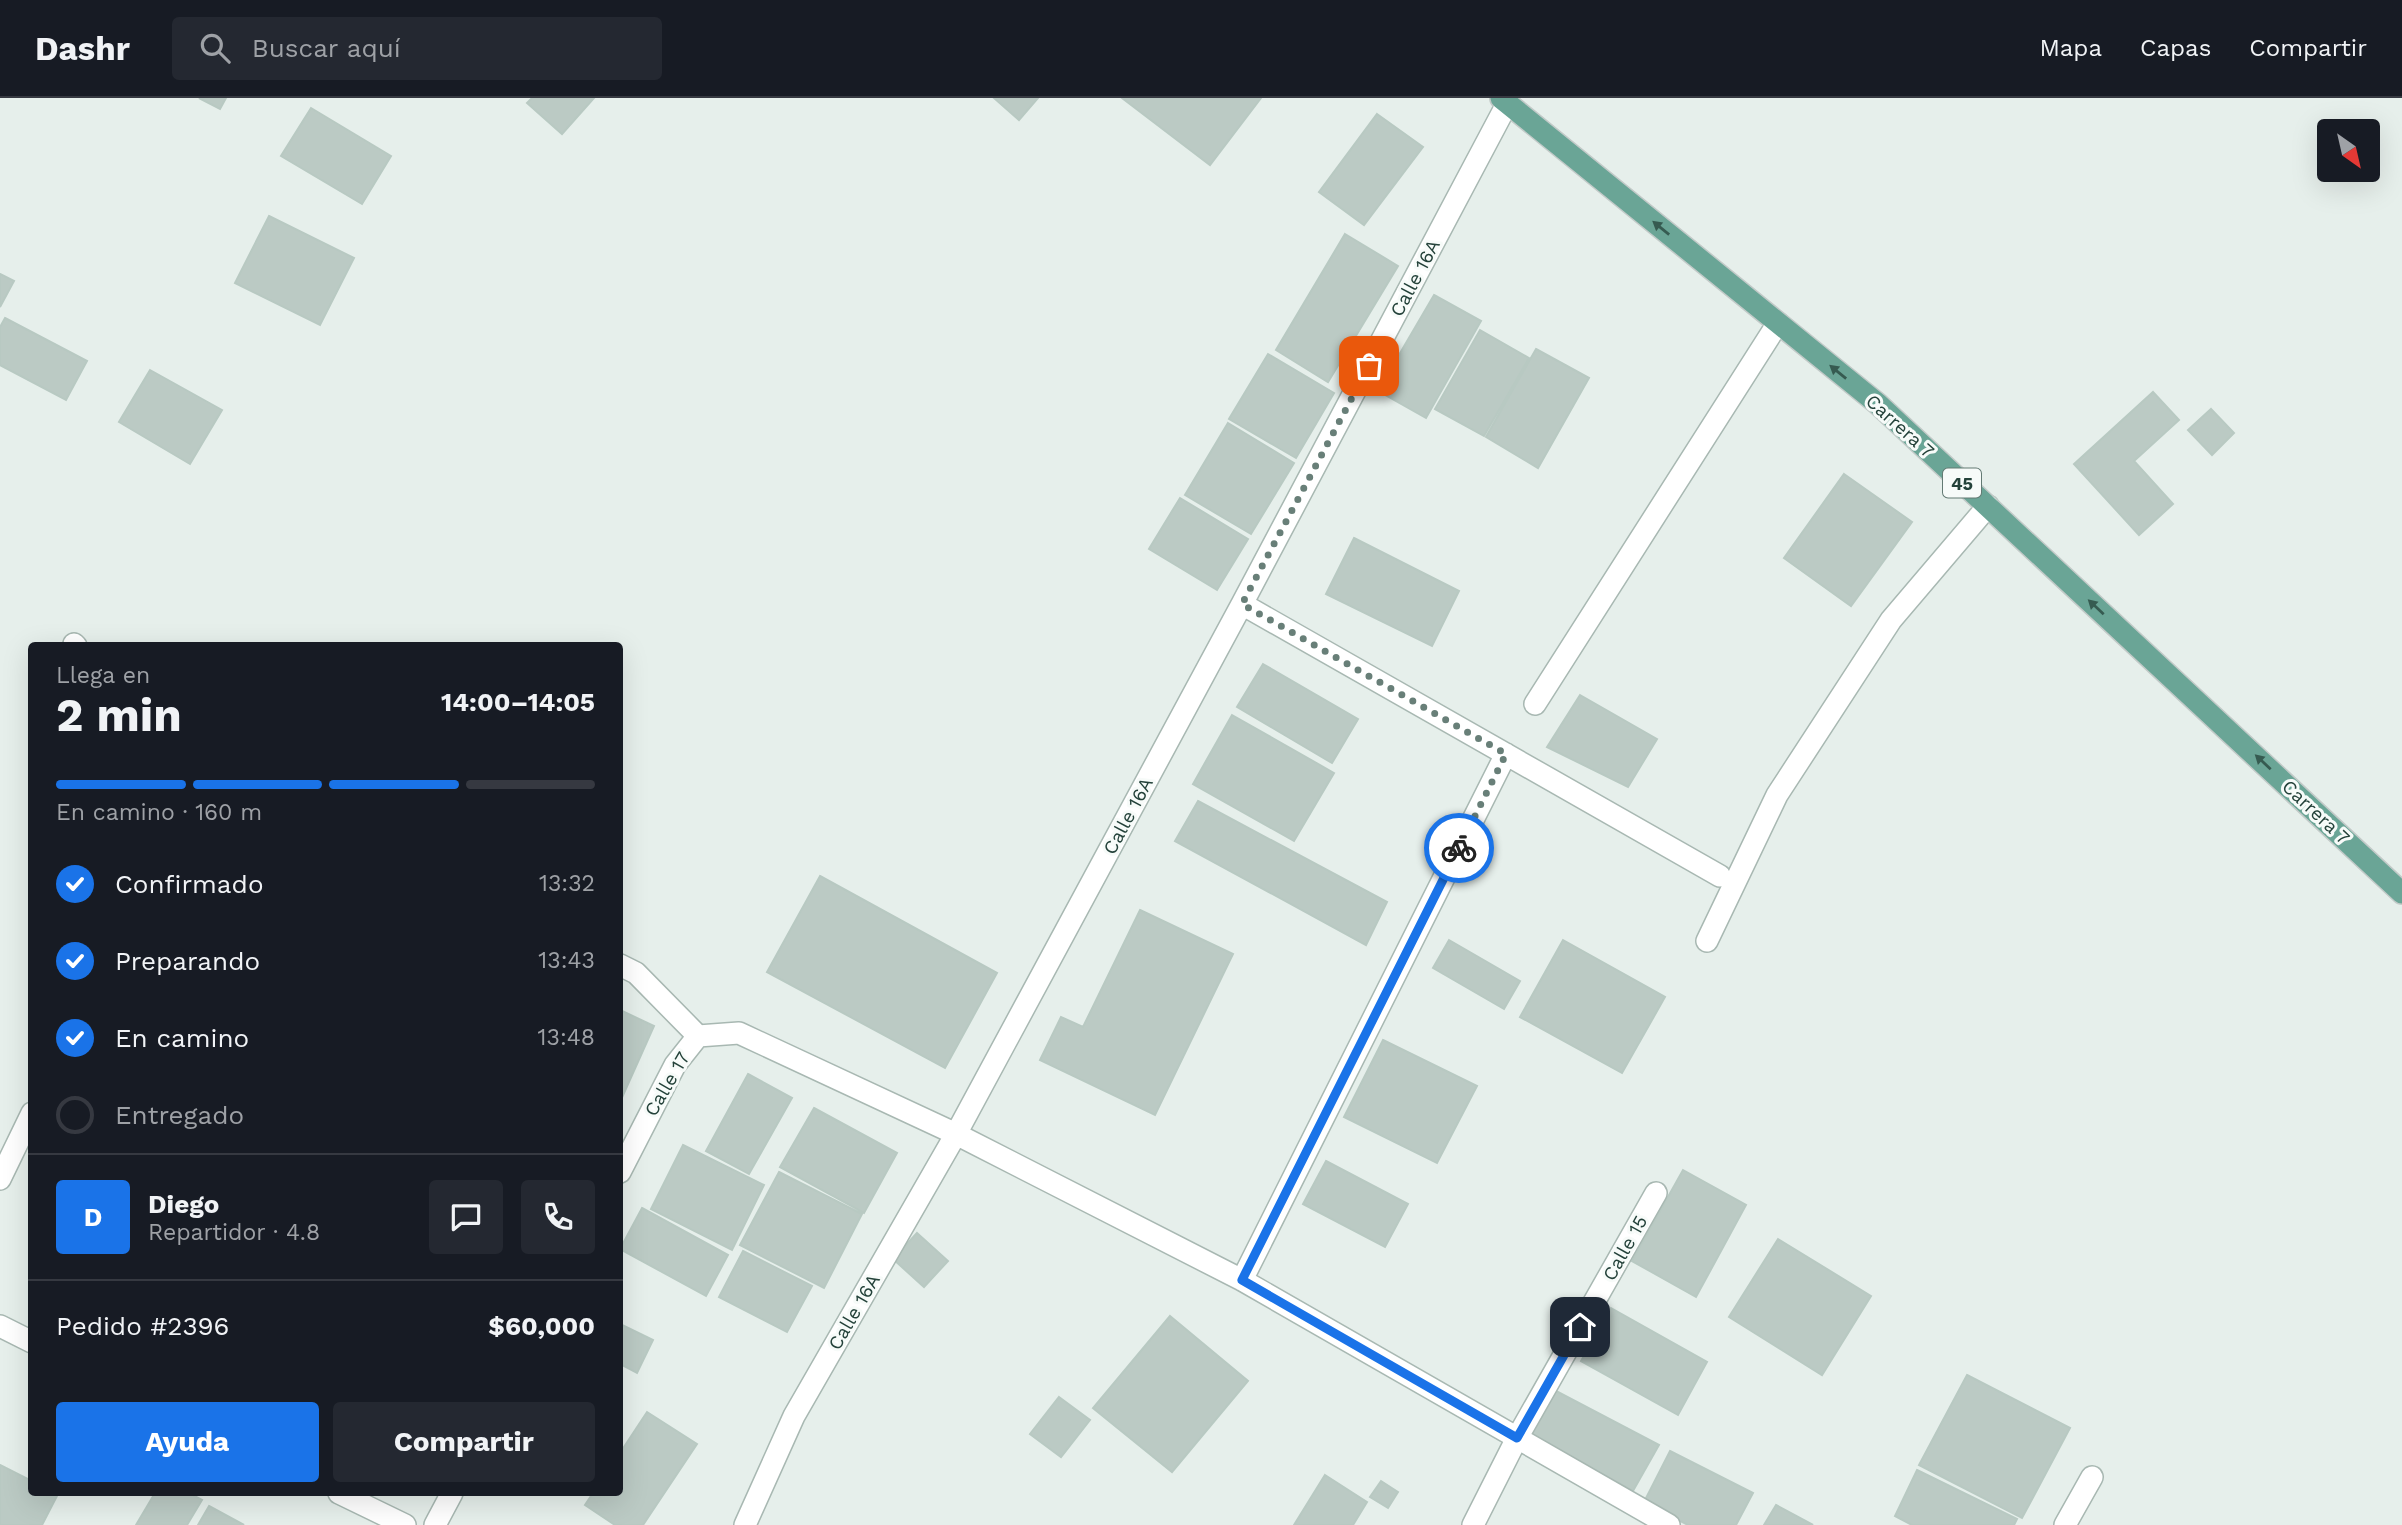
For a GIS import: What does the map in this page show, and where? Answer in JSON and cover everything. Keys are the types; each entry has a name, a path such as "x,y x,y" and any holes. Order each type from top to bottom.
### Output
{"main road":[{"name":"Carrera 7","path":"1504,101 1878,404 2402,893"}],"street":[{"name":"Calle 16A","path":"745,1525 794,1416 956,1134 1242,604 1504,101"},
{"path":"1535,704 1778,323"},
{"path":"1707,942 1784,783 1891,620 1988,506"},
{"path":"1242,604 1720,876"},
{"path":"1242,1280 1506,754"},
{"path":"623,966 636,973 698,1035 739,1033 956,1134 1242,1280 1669,1525"},
{"name":"Calle 17","path":"623,1166 675,1065 698,1035"},
{"path":"0,1179 28,1121"},
{"name":"Calle 15","path":"1473,1525 1517,1438 1656,1193"},
{"path":"0,1326 28,1340"},
{"path":"2066,1525 2092,1477"},
{"path":"345,1496 405,1525"},
{"path":"435,1525 450,1496"}],"building":[{"path":"199,98 226,98 220,109"},
{"path":"532,98 594,98 562,134 527,103"},
{"path":"994,98 1038,98 1019,120"},
{"path":"1122,98 1261,98 1210,165"},
{"path":"311,108 391,156 362,204 281,156"},
{"path":"1377,114 1423,147 1364,225 1319,192"},
{"path":"269,216 354,258 320,325 235,283"},
{"path":"1345,234 1398,266 1328,382 1276,350"},
{"path":"0,274 14,281 0,307"},
{"path":"1434,295 1481,321 1426,418 1378,391"},
{"path":"5,318 87,361 66,400 0,365 0,327"},
{"path":"1480,330 1529,358 1484,436 1435,409"},
{"path":"1536,349 1589,378 1538,468 1486,437"},
{"path":"1268,354 1334,393 1296,458 1229,419"},
{"path":"150,370 222,410 190,464 119,422"},
{"path":"2153,392 2179,420 2134,461 2173,504 2139,535 2074,464"},
{"path":"2211,409 2234,433 2212,455 2188,430"},
{"path":"1228,423 1294,463 1251,534 1185,495"},
{"path":"1844,474 1912,522 1851,606 1784,558"},
{"path":"1180,498 1248,539 1217,590 1149,549"},
{"path":"1354,538 1459,591 1432,646 1326,594"},
{"path":"1263,664 1358,719 1332,763 1237,707"},
{"path":"1580,695 1657,739 1628,787 1547,747"},
{"path":"1232,715 1334,773 1294,841 1193,784"},
{"path":"1198,801 1387,902 1366,945 1175,841"},
{"path":"820,876 997,973 945,1068 767,972"},
{"path":"1140,910 1233,954 1155,1115 1040,1060 1061,1017 1083,1027"},
{"path":"1449,940 1520,981 1504,1009 1433,968"},
{"path":"1563,940 1665,997 1622,1073 1520,1017"},
{"path":"623,1011 654,1026 623,1095"},
{"path":"1383,1040 1477,1086 1437,1163 1344,1117"},
{"path":"748,1074 792,1098 749,1174 706,1151"},
{"path":"814,1108 897,1153 864,1213 780,1167"},
{"path":"683,1145 764,1185 732,1250 651,1209"},
{"path":"1326,1161 1408,1204 1385,1247 1303,1204"},
{"path":"1683,1170 1746,1205 1696,1297 1632,1261"},
{"path":"779,1172 862,1214 824,1288 740,1245"},
{"path":"642,1208 728,1255 706,1296 623,1251 623,1243"},
{"path":"917,1233 948,1261 924,1287 893,1259"},
{"path":"1778,1239 1871,1296 1822,1375 1729,1317"},
{"path":"743,1251 812,1286 787,1332 719,1297"},
{"path":"1611,1308 1707,1362 1678,1415 1581,1361"},
{"path":"1170,1316 1248,1381 1172,1472 1093,1408"},
{"path":"623,1325 653,1340 637,1373 623,1366"},
{"path":"1967,1375 2070,1428 2022,1518 1919,1465"},
{"path":"1556,1391 1659,1445 1633,1491 1529,1435"},
{"path":"1059,1397 1090,1420 1061,1457 1030,1434"},
{"path":"647,1412 697,1444 643,1525 615,1525 585,1505 591,1496 623,1496 623,1448"},
{"path":"1670,1451 1753,1493 1736,1525 1688,1525 1644,1502"},
{"path":"0,1465 28,1479 28,1496 57,1496 42,1525 0,1525"},
{"path":"1917,1470 2017,1519 2014,1525 1912,1525 1895,1516"},
{"path":"1325,1475 1367,1502 1353,1525 1294,1525"},
{"path":"1381,1481 1398,1492 1388,1508 1370,1497"},
{"path":"153,1496 195,1496 202,1500 187,1525 136,1525"},
{"path":"1776,1505 1813,1525 1764,1525"},
{"path":"209,1506 244,1525 198,1525"}],"way so far":[{"path":"1369,366 1242,604 1506,754 1459,848"}],"route":[{"path":"1459,848 1242,1280 1517,1438 1580,1327"}]}
